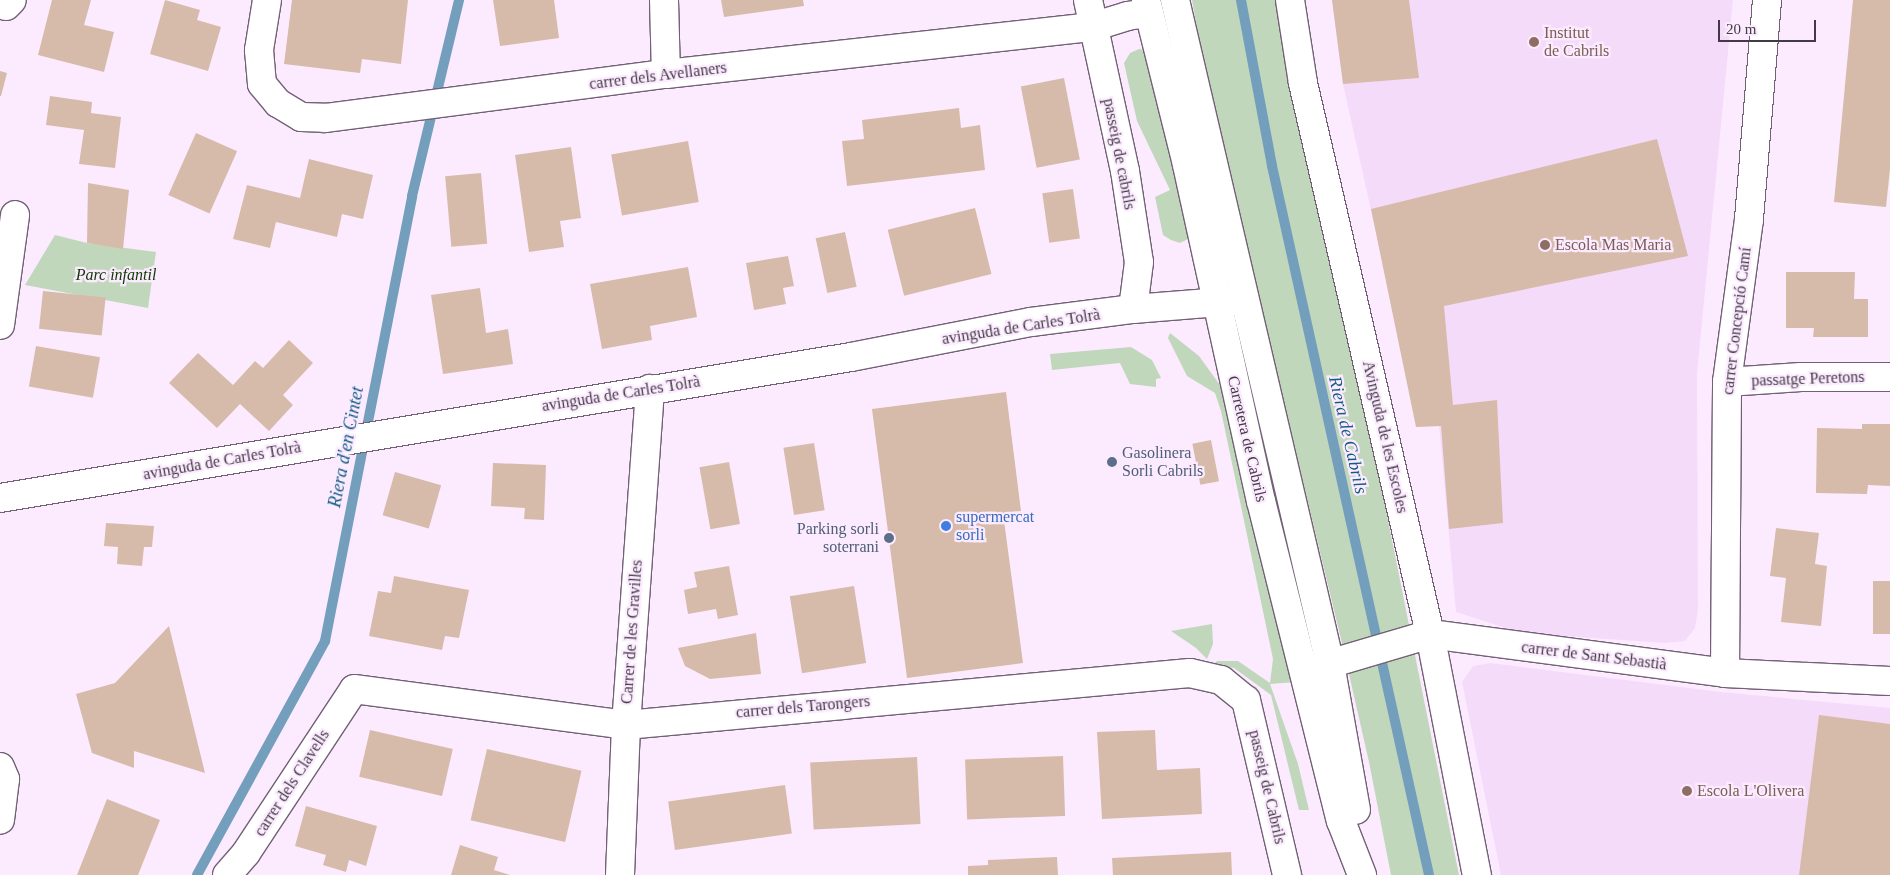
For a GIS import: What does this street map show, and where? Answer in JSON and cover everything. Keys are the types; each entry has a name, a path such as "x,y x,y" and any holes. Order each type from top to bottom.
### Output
{"street":[{"name":"carrer dels Avellaners","path":"267,0 259,50 262,84 278,103 301,117 325,118 666,74 1092,27 1127,16 1147,6"},
{"path":"664,0 666,74"},
{"name":"passeig de cabrils","path":"1088,0 1092,27 1125,171 1139,262 1133,309"},
{"name":"Carretera de Cabrils","path":"1175,0 1244,300 1336,662 1368,875"},
{"name":"Avinguda de les Escoles","path":"1290,0 1303,83 1420,637 1477,875"},
{"name":"carrer Concepció Camí","path":"1725,673 1727,382 1749,219 1767,0"},
{"name":"Carretera de Cabrils","path":"1147,6 1188,165 1258,492 1342,821 1362,875"},
{"path":"0,325 15,214"},
{"name":"avinguda de Carles Tolrà","path":"0,498 851,357 1031,322 1133,309 1244,300"},
{"name":"passatge Peretons","path":"1727,382 1801,377 1890,377"},
{"name":"Carrer de les Gravilles","path":"620,875 626,725 650,389"},
{"name":"carrer de Sant Sebastià","path":"1303,672 1420,637 1725,673 1890,681"},
{"name":"carrer dels Tarongers","path":"354,689 626,725 1190,673 1220,680 1246,700"},
{"name":"carrer dels Clavells","path":"227,875 246,853 354,689"},
{"name":"passeig de Cabrils","path":"1246,700 1287,875"},
{"path":"0,767 5,779 0,820"}],"shaded area":[{"name":"Escola Mas Maria","path":"1332,0 1733,0 1697,374 1698,610 1695,628 1685,641 1665,643 1521,633 1456,612 1439,425 1419,427 1343,84"},
{"name":"Escola L'Olivera","path":"1491,663 1721,692 1890,708 1890,875 1501,875 1462,682 1473,666"}],"green space":[{"path":"1192,0 1283,0 1298,87 1381,485 1459,875 1391,875 1369,762 1341,639 1207,84"},
{"path":"1139,49 1149,51 1193,231 1188,239 1180,243 1163,235 1155,197 1170,190 1137,121 1124,63 1130,53"},
{"name":"Parc infantil","path":"55,235 87,243 156,252 148,308 25,285"},
{"path":"1170,333 1199,356 1225,392 1296,682 1270,684 1298,764 1309,810 1299,810 1271,695 1234,668 1213,665 1217,661 1238,661 1270,683 1273,659 1221,411 1215,393 1187,376 1168,338"},
{"path":"1131,347 1152,360 1161,378 1156,379 1156,387 1130,384 1120,363 1052,370 1050,354"},
{"path":"1212,624 1213,644 1207,659 1196,648 1171,631"}],"building":[{"path":"52,0 91,0 84,25 114,32 104,72 38,55"},
{"path":"165,0 200,10 197,20 221,27 208,71 150,54"},
{"path":"292,0 408,0 401,64 362,59 360,73 284,64"},
{"path":"493,0 554,0 559,38 500,46"},
{"path":"721,0 803,0 804,6 724,17"},
{"path":"1332,0 1409,0 1419,78 1343,84"},
{"path":"1853,0 1890,0 1890,169 1886,207 1834,202"},
{"path":"0,71 7,73 1,96 0,96"},
{"path":"1064,78 1080,159 1037,168 1021,86"},
{"path":"50,96 92,102 91,113 121,117 115,168 79,164 84,130 46,125"},
{"path":"959,108 961,128 980,125 985,170 847,186 842,141 864,139 862,120"},
{"path":"196,133 237,151 209,213 168,195"},
{"path":"1657,139 1688,256 1444,306 1453,405 1497,400 1503,523 1449,529 1441,426 1416,427 1371,209"},
{"path":"688,141 699,202 622,216 611,155"},
{"path":"571,147 581,218 560,221 564,247 529,252 515,155"},
{"path":"309,159 373,175 363,219 342,214 337,237 276,222 270,248 233,239 247,185 300,198"},
{"path":"481,173 487,244 451,247 445,176"},
{"path":"88,183 129,190 123,249 87,243"},
{"path":"1073,189 1080,239 1049,243 1042,193"},
{"path":"975,208 991,274 904,296 888,230"},
{"path":"845,232 857,287 827,293 816,238"},
{"path":"788,256 794,286 783,288 786,304 754,310 746,263"},
{"path":"688,267 697,317 650,326 652,340 602,349 590,284"},
{"path":"1786,272 1855,272 1854,299 1868,299 1868,337 1813,337 1814,328 1786,328"},
{"path":"480,288 486,333 508,329 513,364 443,374 431,295"},
{"path":"43,291 106,298 102,335 39,329"},
{"path":"289,340 313,363 283,395 293,405 269,431 240,404 217,428 169,383 198,353 233,385 255,361 263,368"},
{"path":"36,346 100,357 93,398 29,386"},
{"name":"supermercat sorli","path":"1006,392 1021,511 1003,513 1023,663 907,678 872,409"},
{"path":"1862,424 1890,424 1890,486 1868,485 1867,494 1816,493 1817,428 1862,429"},
{"path":"1211,440 1219,481 1200,485 1192,444"},
{"path":"814,443 825,510 794,515 783,448"},
{"path":"729,462 740,524 710,529 699,467"},
{"path":"493,463 546,465 544,520 524,519 525,508 491,506"},
{"path":"395,472 441,485 429,528 383,515"},
{"path":"106,523 154,526 152,547 144,547 142,566 117,564 118,547 104,546"},
{"path":"1776,528 1819,533 1815,564 1827,566 1821,626 1781,622 1786,578 1770,576"},
{"path":"729,566 738,615 718,619 716,609 688,614 684,590 697,587 694,572"},
{"path":"394,576 469,590 459,638 445,636 442,650 369,636 378,591 391,593"},
{"path":"1873,581 1890,581 1890,634 1873,634"},
{"path":"854,586 866,663 802,673 790,596"},
{"path":"169,626 205,773 134,751 134,768 92,753 76,694 115,683"},
{"path":"756,633 761,674 710,679 685,666 678,648"},
{"path":"1819,715 1890,724 1890,875 1799,875"},
{"path":"370,730 453,749 442,796 359,777"},
{"path":"1155,730 1157,770 1200,768 1202,814 1102,819 1097,732"},
{"path":"487,749 582,771 565,842 471,820"},
{"path":"1063,756 1065,816 967,819 965,759"},
{"path":"917,757 921,824 814,830 810,763"},
{"path":"785,785 792,834 675,850 668,801"},
{"path":"107,799 160,820 138,875 77,875"},
{"path":"306,806 377,826 366,866 349,860 346,872 323,865 326,855 295,846"},
{"path":"460,845 498,857 494,870 510,875 451,875"},
{"path":"1231,852 1232,875 1113,875 1112,858"},
{"path":"1057,857 1058,875 968,875 968,866 988,865 988,860"}],"waterway":[{"name":"Riera d'en Cintet","path":"197,875 325,641 412,196 459,0"},
{"name":"Riera de Cabrils","path":"1241,0 1272,166 1429,875"}],"place":[{"name":"Institut de Cabrils","path":"1534,42"},
{"name":"Escola Mas Maria","path":"1545,245"},
{"name":"Gasolinera Sorli Cabrils","path":"1112,462"},
{"name":"supermercat sorli","path":"946,526"},
{"name":"Parking sorli soterrani","path":"889,538"},
{"name":"Escola L'Olivera","path":"1687,791"}]}
